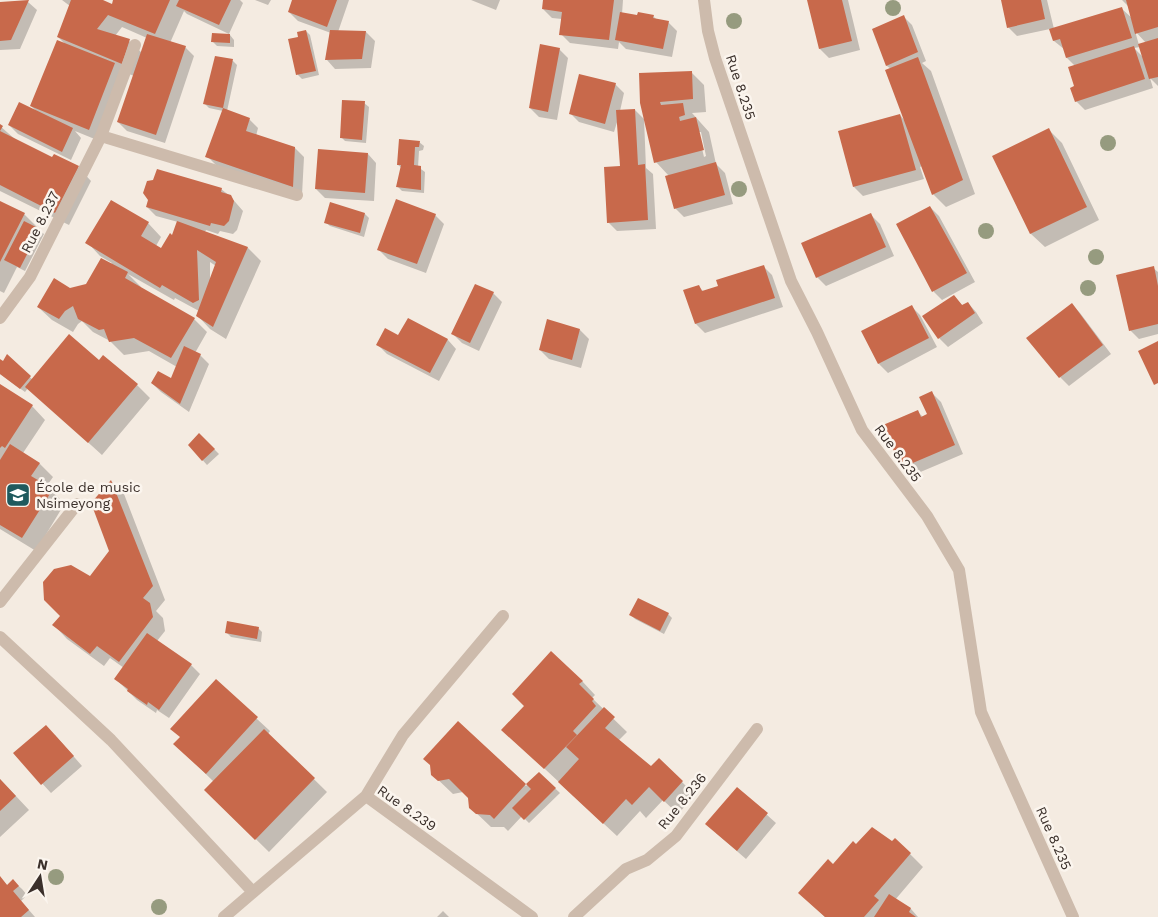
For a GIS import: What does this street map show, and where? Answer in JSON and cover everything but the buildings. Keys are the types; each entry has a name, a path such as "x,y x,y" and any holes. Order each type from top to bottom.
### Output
{"street":[{"name":"Rue 8.235","path":"704,0 715,58 791,281 817,332 862,430 927,516 959,570 981,712 1073,917"},
{"name":"Rue 8.237","path":"0,318 30,277 101,136 135,45"},
{"path":"101,136 297,195"},
{"path":"0,602 77,504"},
{"path":"366,796 403,735 503,616"},
{"path":"0,637 111,740 253,892"},
{"name":"Rue 8.236","path":"574,917 626,869 647,860 676,836 757,729"},
{"name":"Rue 8.239","path":"224,917 366,796 532,917"}],"place":[{"name":"École de music Nsimeyong","path":"18,495"}]}
